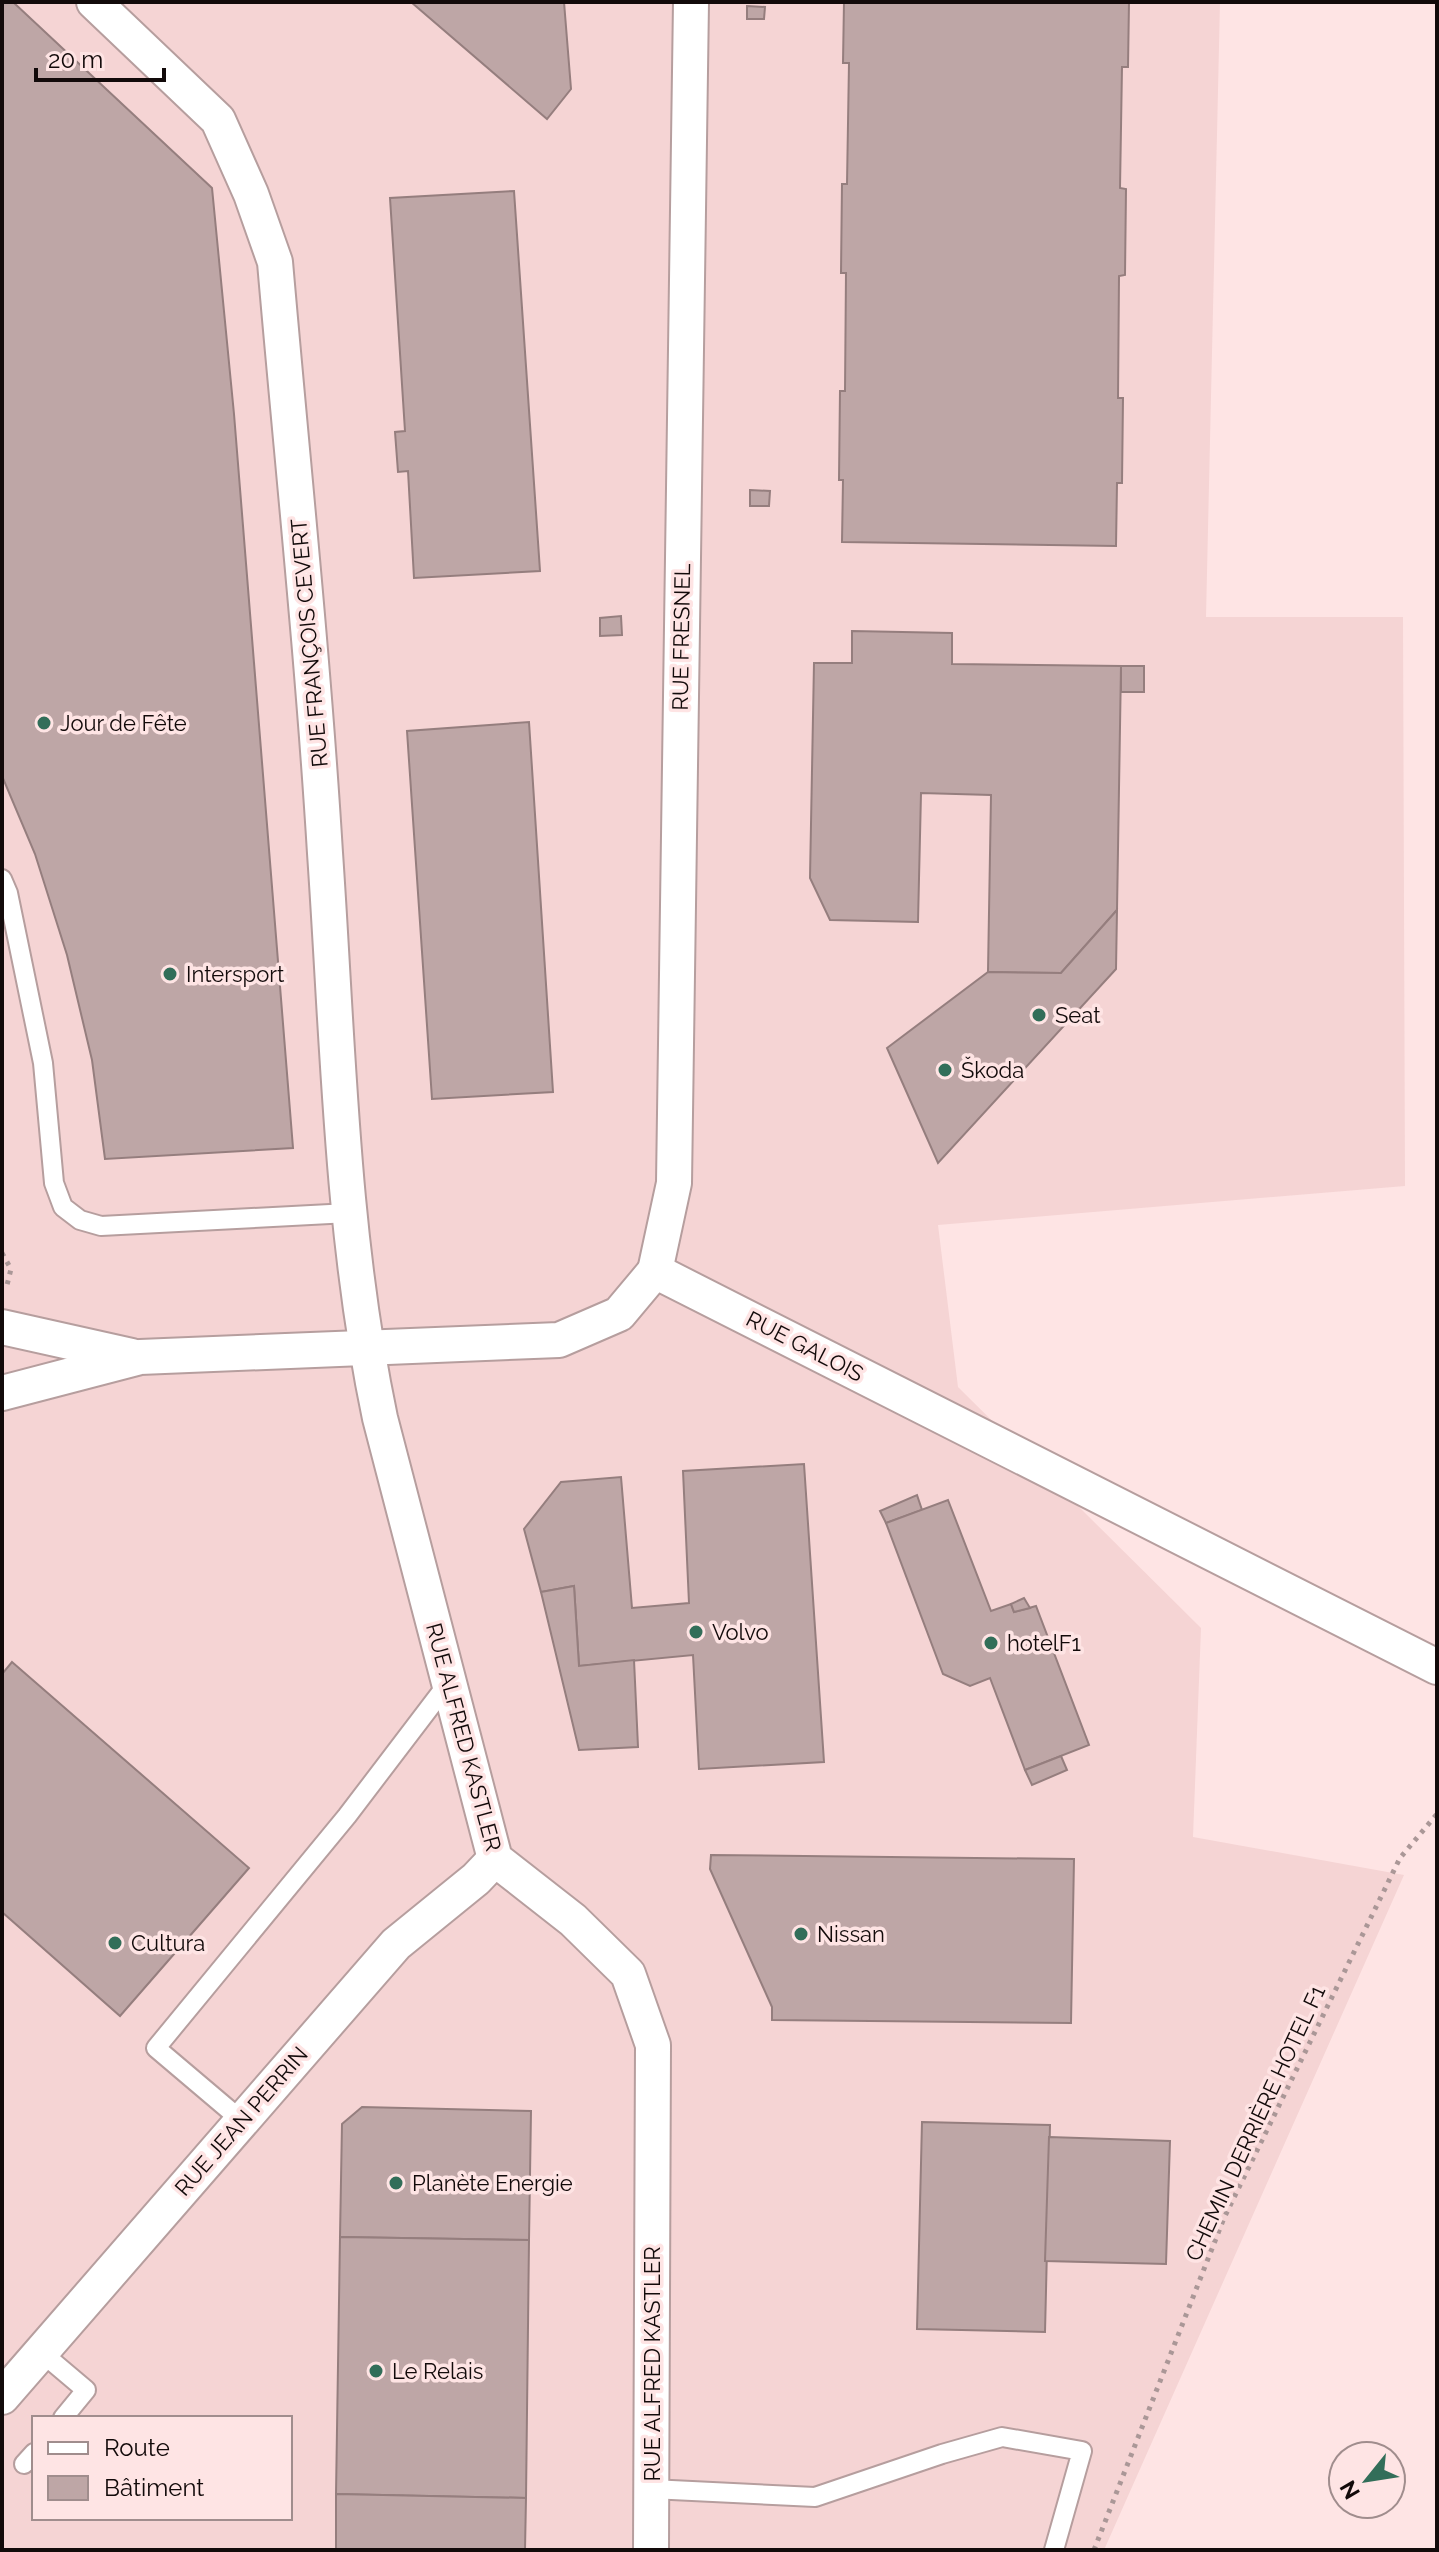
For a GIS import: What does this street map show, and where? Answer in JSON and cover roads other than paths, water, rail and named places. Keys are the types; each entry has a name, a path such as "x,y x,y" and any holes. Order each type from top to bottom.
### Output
{"street":[{"name":"RUE FRANÇOIS CEVERT","path":"94,2 218,120 251,194 275,262 320,764 349,1213 365,1347"},
{"name":"RUE FRESNEL","path":"655,1271 674,1183 691,2"},
{"path":"2,1393 140,1357 559,1340 619,1314 655,1271"},
{"name":"RUE GALOIS","path":"655,1271 1437,1667"},
{"path":"2,1327 140,1357"},
{"name":"RUE ALFRED KASTLER","path":"365,1347 380,1418 495,1859 573,1920 628,1974 653,2045 651,2550"},
{"name":"RUE JEAN PERRIN","path":"2,2397 396,1944 476,1879 495,1859"}],"lane":[{"path":"4,889 43,1063 54,1183 63,1207 80,1220 101,1226 349,1213"},
{"path":"241,2120 156,2048 347,1816 449,1682"},
{"path":"41,2352 86,2390 65,2416"},
{"path":"651,2489 815,2497 1002,2437 1082,2451 1054,2550"}],"place":[{"name":"Jour de Fête","path":"44,723"},
{"name":"Intersport","path":"170,974"},
{"name":"Seat","path":"1039,1015"},
{"name":"Škoda","path":"945,1070"},
{"name":"Volvo","path":"696,1632"},
{"name":"hotelF1","path":"991,1643"},
{"name":"Nissan","path":"801,1934"},
{"name":"Cultura","path":"115,1943"},
{"name":"Planète Energie","path":"396,2183"},
{"name":"Le Relais","path":"376,2371"}]}
